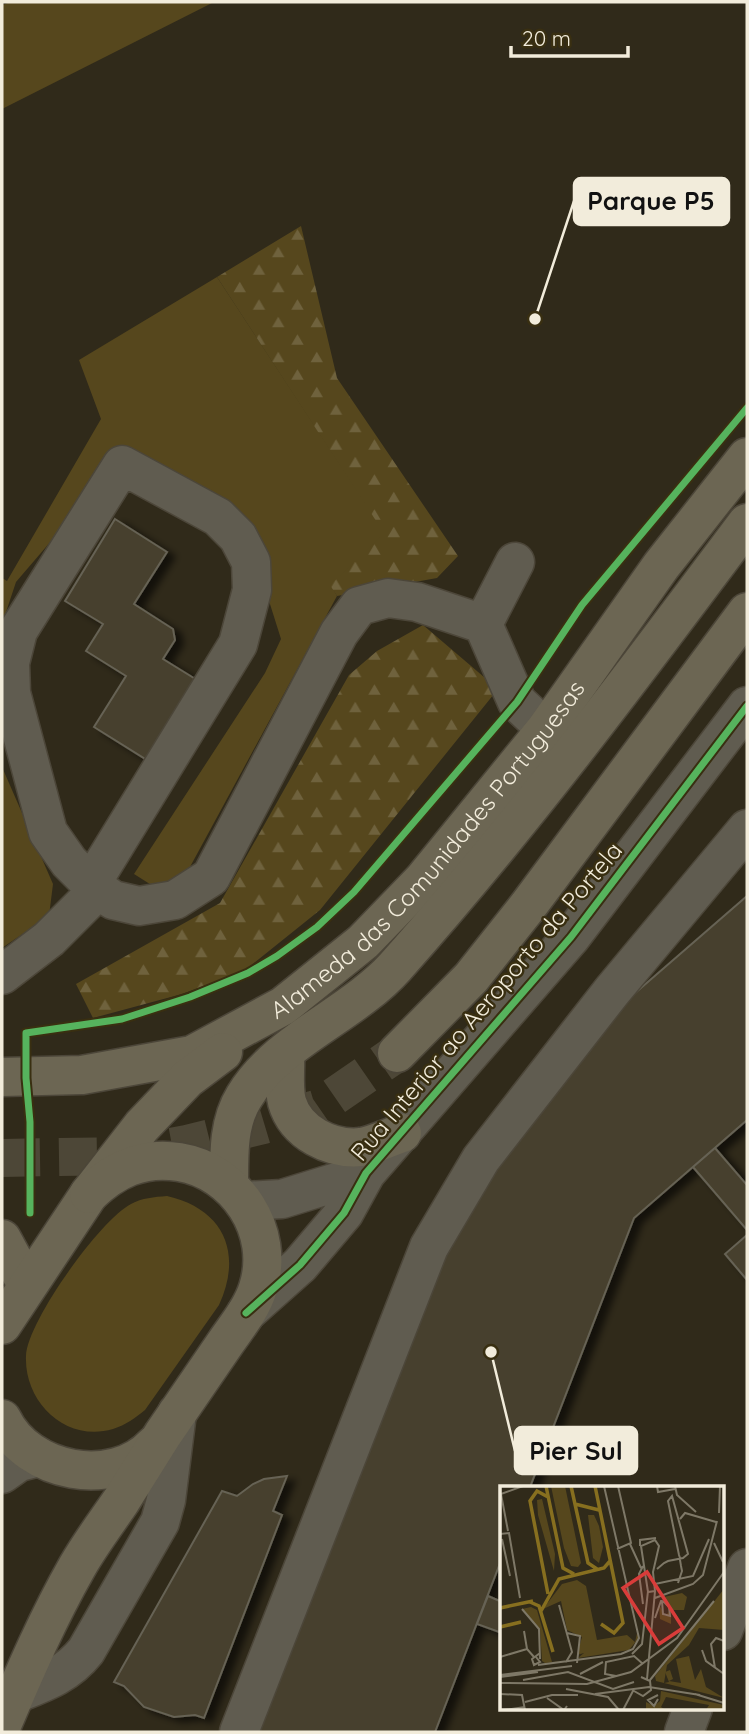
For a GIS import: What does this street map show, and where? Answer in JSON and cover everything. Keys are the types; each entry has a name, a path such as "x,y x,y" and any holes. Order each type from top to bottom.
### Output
{"main road":[{"name":"Alameda das Comunidades Portuguesas","path":"2,1077 82,1075 192,1055 283,1006 363,942 406,898 546,729 661,566 747,457"},
{"path":"246,1313 258,1289 262,1250 258,1230 236,1193 229,1149 234,1116 244,1096 265,1070 285,1053 355,1002 393,970 558,774 747,523"},
{"path":"397,1053 471,978 528,906 747,612"},
{"path":"2,1325 89,1194 142,1126 187,1079 283,1006"},
{"path":"285,1053 287,1102 297,1122 315,1138 336,1146 362,1147 402,1133"},
{"path":"89,1194 106,1178 121,1169 145,1161 163,1160 197,1166 236,1193"},
{"path":"2,1239 27,1285"},
{"name":"Rua Interior ao Aeroporto da Portela","path":"8,1709 45,1628 78,1566 246,1313"},
{"name":"Rua Interior ao Aeroporto da Portela","path":"2,1419 19,1442 39,1457 58,1465 96,1471 121,1466 142,1457 170,1424"}],"street":[{"path":"2,975 49,939 95,886 238,644 248,613 252,590 251,562 238,537 218,517 122,465 18,631 10,663 11,693 48,832 69,862 95,886 113,900 139,906 175,900 211,877 339,634 359,606 388,598 417,602 482,624 517,702 546,729"},
{"path":"482,624 515,562"},
{"name":"Rua Interior ao Aeroporto da Portela","path":"246,1313 300,1265 344,1213 366,1173 571,937 747,706"},
{"path":"239,1732 429,1247 481,1159 612,990 747,829"},
{"path":"236,1193 282,1199 366,1173"},
{"path":"2,1474 19,1462 39,1457"},
{"path":"724,1628 747,1568"},
{"path":"684,1732 692,1710"}],"green space":[{"path":"11,2 214,2 2,109 2,5"},
{"path":"301,226 337,378 458,556 437,578 337,596 330,585 384,533 217,277"},
{"path":"217,277 385,533 331,585 337,596 184,878 153,886 134,874 265,673 281,639 258,566 130,449 16,582 2,624 2,578 7,581 101,419 79,360"},
{"path":"423,625 498,689 320,910 244,971 182,994 93,1018 76,984 220,903 349,675 377,651"},
{"path":"2,767 53,884 49,916 2,948"},
{"path":"167,1196 187,1202 203,1211 215,1222 223,1236 228,1251 229,1268 219,1305 145,1410 118,1427 96,1432 79,1430 64,1424 40,1403 27,1373 26,1356 38,1320 84,1250 118,1214 139,1200"}],"building":[{"path":"115,519 167,552 134,604 173,629 175,640 163,659 197,680 147,760 94,727 126,676 86,651 103,624 65,601"},
{"path":"747,896 747,1120 634,1218 530,1486 500,1486 500,1563 435,1732 254,1732 491,1118"},
{"path":"715,1148 747,1185 747,1230 693,1167"},
{"path":"747,1235 747,1280 725,1254"},
{"path":"287,1476 273,1511 282,1515 204,1718 195,1715 174,1717 144,1707 124,1686 114,1682 222,1491 237,1496 264,1479"},
{"path":"488,1596 500,1601 500,1632 477,1624"}],"tunnel":[{"path":"2,1158 121,1156 187,1144 263,1125 316,1109 397,1053"}],"cycle path":[{"path":"30,1213 26,1033 122,1019 190,997 248,973 317,927 354,892 517,702 582,605 747,408"},
{"path":"246,1313 300,1265 344,1213 366,1173 571,937 747,706"}],"place":[{"name":"Parque P5","path":"535,319"},
{"name":"Pier Sul","path":"491,1352"}]}
